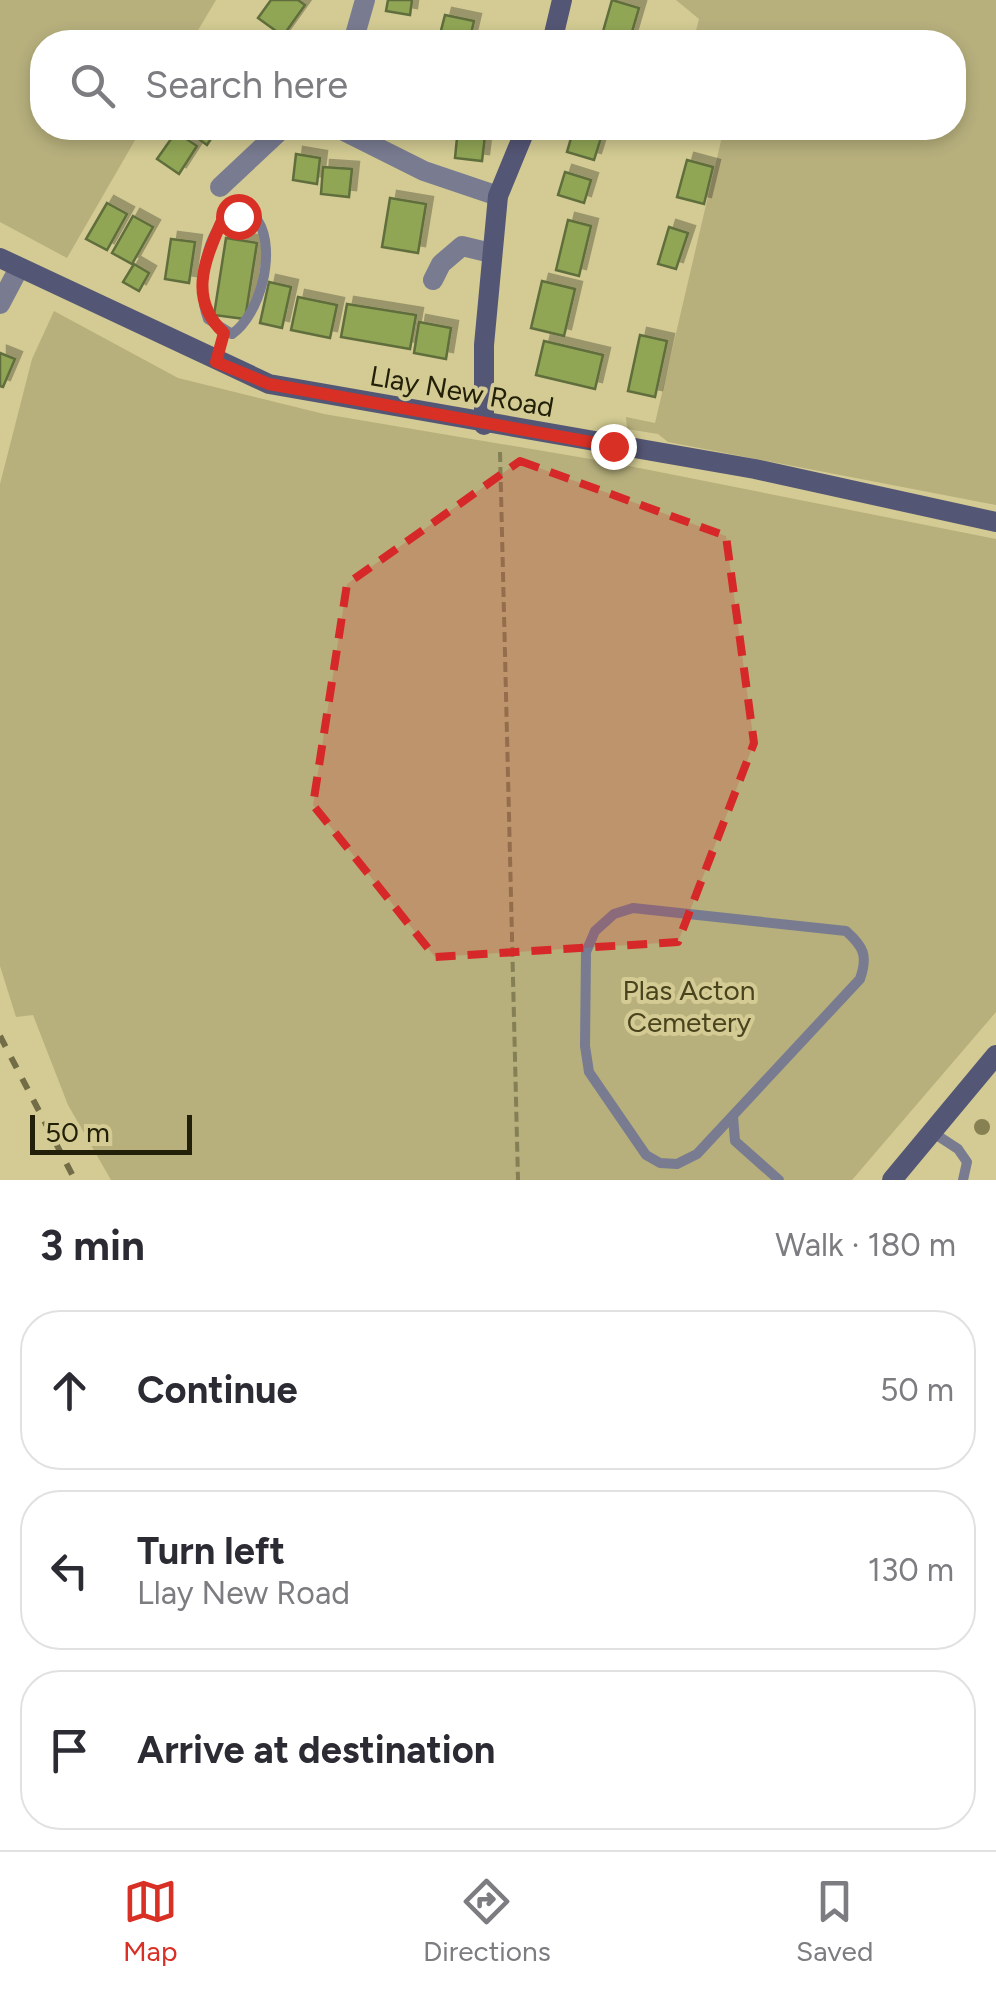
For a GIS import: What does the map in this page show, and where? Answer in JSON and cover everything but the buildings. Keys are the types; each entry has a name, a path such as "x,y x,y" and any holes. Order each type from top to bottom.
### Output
{"main road":[{"path":"555,30 562,0"},
{"path":"484,424 491,252 498,196 521,140"},
{"name":"Llay New Road","path":"9,263 269,384 754,469 996,522"},
{"path":"892,1180 996,1055"}],"street":[{"path":"356,30 365,0"},
{"path":"220,187 270,140"},
{"path":"362,140 424,171 498,196"},
{"path":"434,280 441,264 462,246 491,252"},
{"path":"0,304 9,263"}],"lane":[{"path":"238,216 258,221 265,243 251,317 232,334 224,333 208,318 202,287 221,223 238,216"},
{"path":"216,362 224,333"},
{"path":"633,908 846,931 862,945 866,962 860,979 697,1154 669,1164 646,1155 634,1143 590,1072 585,1046 586,952 595,931 614,914 633,908"},
{"path":"733,1115 735,1141 779,1180"},
{"path":"932,1132 958,1149 967,1162 963,1180"},
{"path":"669,1164 673,1180"}],"path":[{"path":"500,452 518,1180"}],"highlighted area":[{"path":"520,461 726,536 754,743 678,942 435,957 313,805 347,584"}],"green space":[{"path":"0,0 216,0 198,30 30,30 30,140 135,140 67,258 0,222"},
{"path":"676,0 996,0 996,505 668,442 658,434 627,429 626,417 655,423 721,140 966,140 966,30 696,30 699,19"},
{"name":"Plas Acton Cemetery","path":"54,311 178,378 324,414 614,463 996,539 996,1012 852,1180 111,1180 68,1105 33,1015 16,1017 0,966 0,484 32,359"}],"railway":[{"path":"0,1036 75,1180"}],"route":[{"path":"238,216 221,223 202,287 202,304 208,318 224,333 216,362 269,384 613,446"}]}
